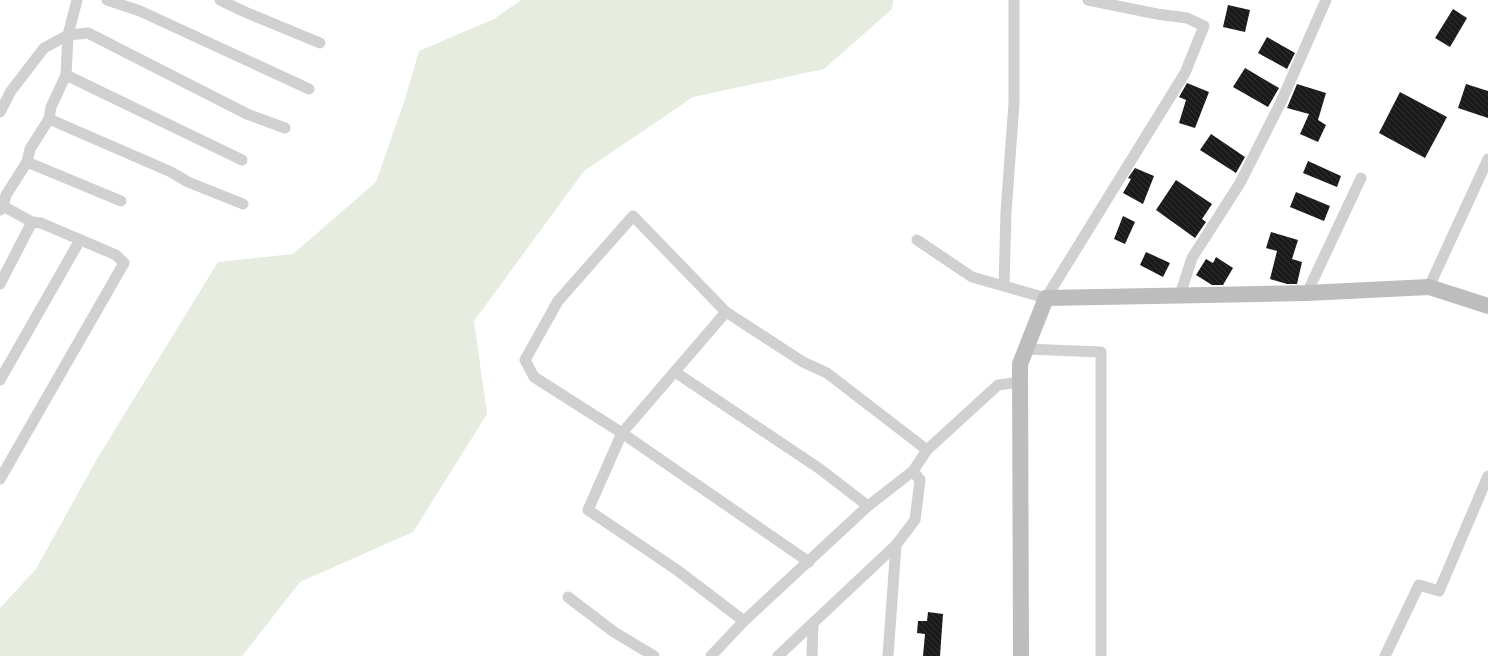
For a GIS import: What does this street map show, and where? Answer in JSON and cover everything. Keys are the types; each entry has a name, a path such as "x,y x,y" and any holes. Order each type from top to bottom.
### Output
{"street":[{"path":"0,479 124,263 116,255 41,223 32,222 2,208 6,195 27,162 30,149 49,119 51,107 66,75 68,35 77,0"},
{"path":"107,0 140,11 309,89"},
{"path":"220,0 320,43"},
{"path":"1004,286 1006,212 1014,103 1014,0"},
{"path":"1021,656 1020,364 1046,298 1185,73 1204,26 1187,18 1157,14 1088,0"},
{"path":"1180,295 1192,258 1240,183 1282,102 1326,0"},
{"path":"0,112 11,91 44,48 68,35 88,33 248,114 285,128"},
{"path":"66,75 242,160"},
{"path":"49,119 171,172 188,182 243,204"},
{"path":"1429,287 1488,159"},
{"path":"27,162 121,201"},
{"path":"1306,293 1361,178"},
{"path":"809,562 622,433 534,377 525,360 558,301 633,216 726,312 803,362 827,373 927,450"},
{"path":"0,284 32,222"},
{"path":"0,380 80,240"},
{"path":"917,240 972,276 1046,298 1306,293 1429,287 1488,306"},
{"path":"726,312 622,433 588,510 677,570 744,621"},
{"path":"1026,349 1101,352 1101,656"},
{"path":"675,372 820,469 868,506"},
{"path":"711,656 744,621 868,506 913,471 927,450 998,385 1020,382"},
{"path":"778,656 896,545 915,520 920,480 913,471"},
{"path":"1385,656 1419,585 1439,591 1488,476"},
{"path":"888,656 896,545"},
{"path":"568,597 614,632 654,656"},
{"path":"812,656 813,623"}],"shaded area":[{"path":"521,0 893,0 892,9 824,69 693,97 584,171 474,321 487,414 413,532 300,582 242,656 0,656 0,608 36,569 97,459 218,262 293,254 376,182 405,99 419,51 494,19"}],"building":[{"path":"1228,5 1250,10 1245,32 1223,27"},
{"path":"1453,9 1467,18 1450,47 1435,38"},
{"path":"1267,37 1295,53 1287,69 1258,53"},
{"path":"1245,68 1279,88 1268,107 1233,87"},
{"path":"1187,83 1209,92 1195,128 1179,123 1186,100 1179,97"},
{"path":"1297,84 1326,93 1318,120 1326,125 1318,142 1300,134 1309,114 1287,108"},
{"path":"1466,84 1488,91 1488,118 1458,108"},
{"path":"1400,92 1447,117 1425,158 1379,133"},
{"path":"1211,134 1245,157 1236,173 1200,150"},
{"path":"1308,161 1341,176 1337,187 1303,173"},
{"path":"1135,168 1154,176 1143,204 1123,193 1131,179 1128,178"},
{"path":"1176,180 1212,204 1202,219 1206,222 1195,238 1156,210"},
{"path":"1296,192 1330,206 1324,221 1290,207"},
{"path":"1123,216 1135,222 1125,244 1114,239"},
{"path":"1271,232 1298,240 1292,259 1302,262 1297,284 1287,284 1270,279 1277,251 1266,248"},
{"path":"1146,252 1170,263 1163,277 1140,265"},
{"path":"1216,257 1233,268 1223,285 1212,285 1196,275 1206,259 1213,263"},
{"path":"928,612 943,614 940,656 923,656 925,634 917,633 918,621 927,621"}]}
